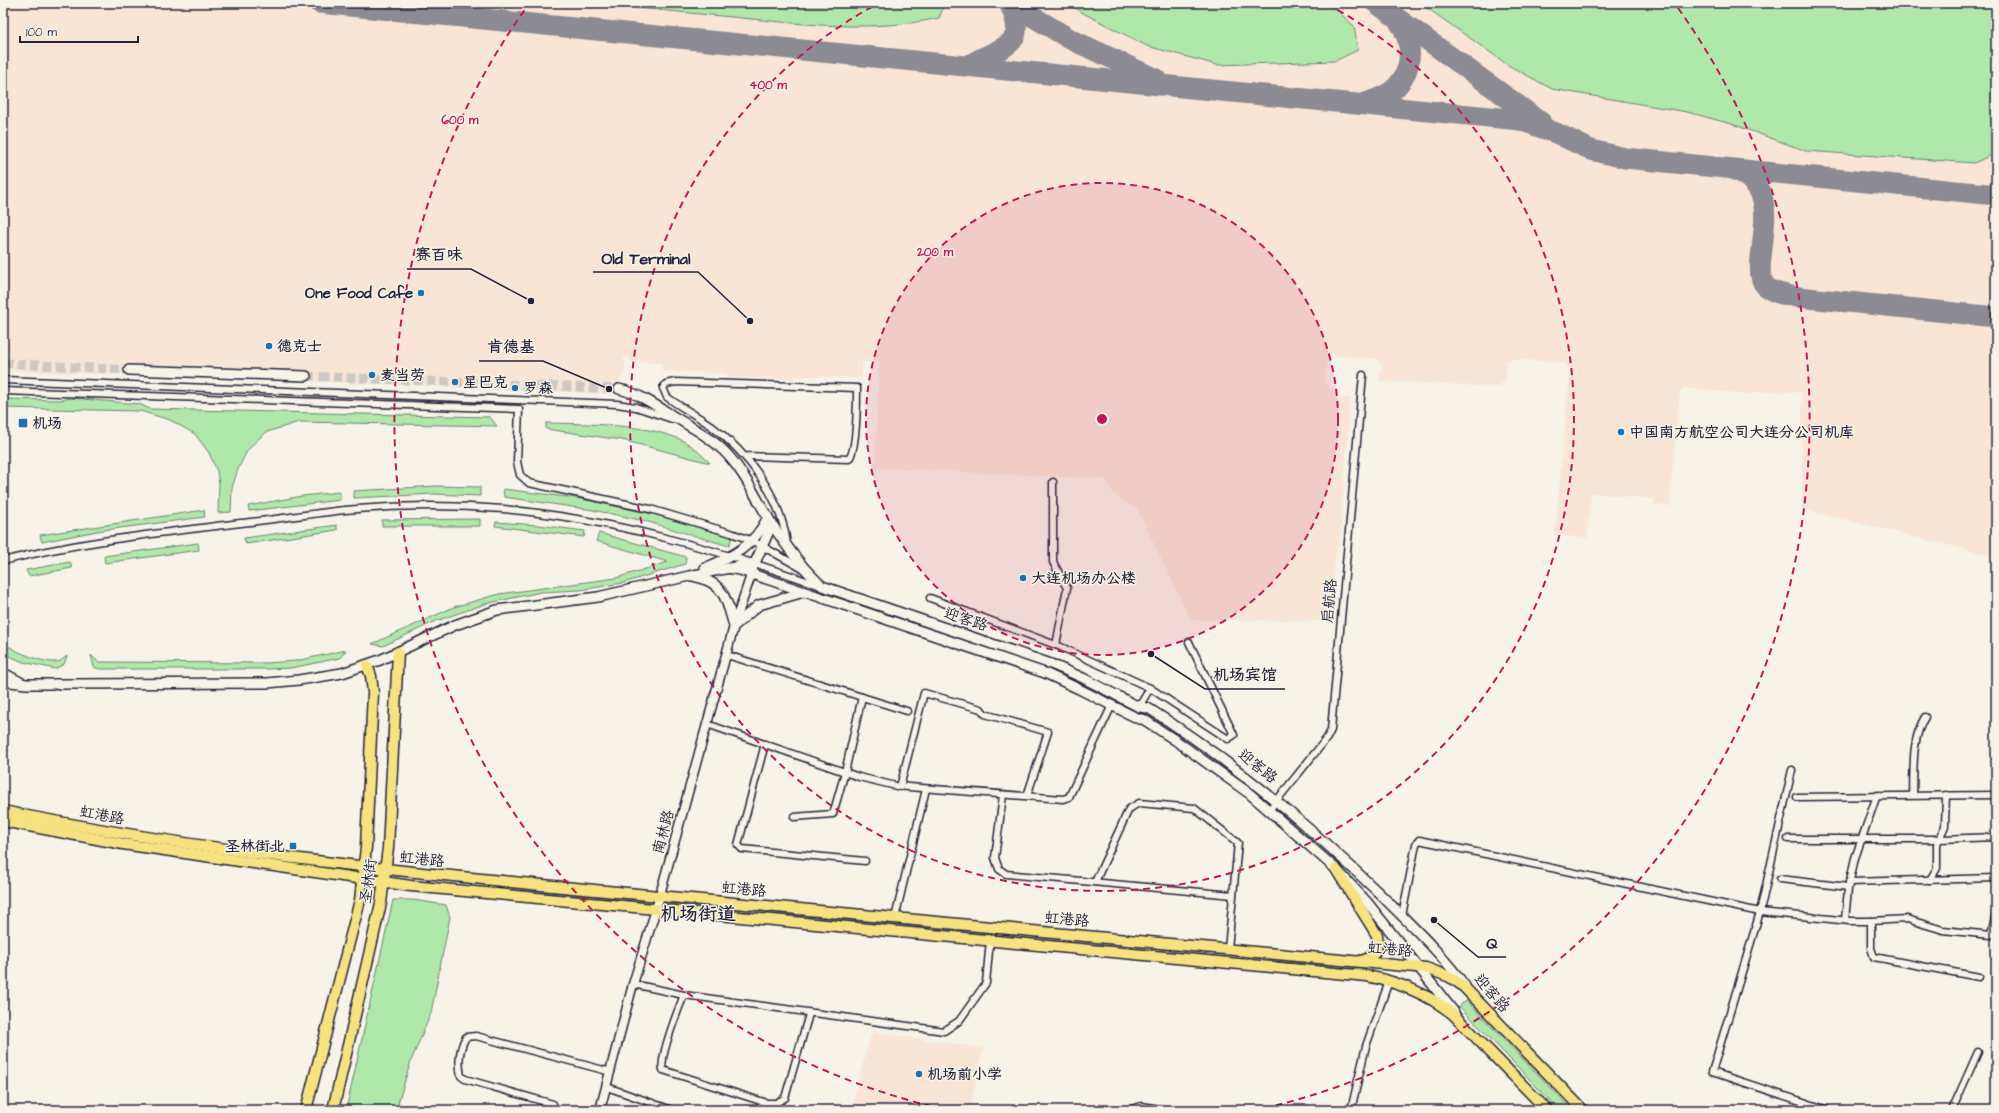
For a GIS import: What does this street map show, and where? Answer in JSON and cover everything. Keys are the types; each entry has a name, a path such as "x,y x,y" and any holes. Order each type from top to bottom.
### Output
{"highway":[{"name":"圣林街","path":"333,1110 381,904 384,883 388,848 398,652"},
{"name":"圣林街","path":"306,1110 360,900 364,868 373,692 371,676 367,665"},
{"name":"虹港路","path":"3,811 126,834 239,852 364,868 1426,968 1450,977 1462,985 1476,1000"},
{"name":"虹港路","path":"3,821 123,844 384,883 1367,976 1389,981 1440,1004 1462,1023"},
{"path":"1336,869 1378,935 1377,948 1374,953 1366,960 1359,961"},
{"name":"迎客路","path":"1476,1000 1583,1110"},
{"name":"迎客路","path":"1462,1023 1547,1110"}],"main road":[{"path":"129,370 306,376"},
{"path":"619,389 645,399 687,424 723,450 743,473 770,521 787,545 806,571 822,586"},
{"path":"689,576 731,557 753,541 770,521"},
{"path":"3,681 26,684 268,683 342,673 367,665 398,652 455,624 497,610 598,597 689,576 755,563 770,521"},
{"name":"迎客路","path":"726,568 751,574 1059,679 1139,719 1143,719 1175,740 1269,810 1336,869 1363,898 1462,1023"},
{"path":"689,576 714,583 722,591 734,626 759,605 804,592"},
{"name":"迎客路","path":"822,586 1051,664 1139,706 1148,708 1184,731 1277,800 1316,834 1402,916 1450,965 1476,1000"}],"street":[{"name":"启航路","path":"1269,810 1327,738 1331,730 1363,375"},
{"path":"3,380 617,404 636,407 687,424"},
{"path":"745,456 849,459 852,453 857,388 675,382 666,384 663,388 667,397 714,428 753,465 779,511 787,545"},
{"path":"3,391 519,409 517,462 520,475 529,483 650,508 731,532 753,541 806,571"},
{"path":"1054,482 1053,562 1067,588 1056,645"},
{"path":"3,561 96,542 355,509 436,507 502,509 589,521 639,531 755,563 822,586"},
{"name":"南林路","path":"600,1110 633,984 660,897 734,626 755,563"},
{"path":"930,598 1056,645 1150,688 1228,739 1234,735 1189,642"},
{"path":"726,655 907,711"},
{"path":"3,672 26,684"},
{"path":"1139,706 1150,688"},
{"path":"900,787 924,692 981,709 985,714 1048,732 1027,796"},
{"path":"794,817 833,814 845,772 862,697"},
{"path":"707,724 845,772 900,787 1063,799 1069,797 1112,705"},
{"path":"1913,795 1916,739 1918,728 1925,717"},
{"path":"765,744 738,845 742,849 865,861"},
{"path":"1792,770 1760,912 1712,1072 1828,1110"},
{"path":"895,918 926,789"},
{"path":"1797,798 1877,795 1996,794"},
{"path":"1003,795 995,848 995,858 999,869 1006,874 1233,895"},
{"path":"1845,920 1849,884 1877,795"},
{"path":"1930,880 1937,868 1937,844 1945,826 1946,795"},
{"path":"1095,882 1129,809 1138,803 1194,808 1238,844 1228,949"},
{"path":"1788,839 1940,839 1996,837"},
{"path":"1402,916 1416,844 1419,840 1760,912 1845,920 1871,921 1907,918 1943,930 1991,935 1996,913"},
{"path":"1780,879 1849,884 1996,878"},
{"path":"1871,921 1871,948 1874,957 1979,977"},
{"path":"633,984 684,995 944,1032 959,1021 986,983 990,940"},
{"path":"1351,1110 1366,1046 1389,981"},
{"path":"684,995 665,1052 662,1065 663,1070 766,1103 776,1103 785,1098 809,1014"},
{"path":"553,1104 465,1079 461,1076 459,1055 466,1037 476,1036 611,1072"},
{"path":"1952,1110 1978,1052"},
{"path":"607,1086 672,1110"},
{"path":"1127,1110 1142,1106 1164,1110"}],"shaded area":[{"path":"3,3 1996,3 1996,557 1802,509 1802,392 1756,392 1751,395 1684,388 1680,392 1669,506 1654,505 1654,499 1591,493 1587,538 1555,535 1570,370 1565,363 1512,359 1506,361 1505,380 1498,387 1380,381 1381,364 1378,359 1328,355 1325,383 1340,398 1350,398 1340,540 1334,565 1329,621 1191,620 1137,509 1114,495 1106,479 875,468 879,362 862,362 862,378 794,376 794,379 727,377 727,373 662,371 662,363 631,362 628,357 623,357 626,365 622,379 619,380 619,394 306,381 306,371 129,364 129,375 3,371"},
{"name":"机场前小学","path":"872,1032 983,1048 970,1110 859,1110 853,1100"}],"green space":[{"path":"585,3 945,3 939,18 890,25 841,26 791,23"},
{"path":"1068,3 1329,3 1354,26 1358,50 1335,61 1217,65 1147,46 1083,13"},
{"path":"1420,3 1996,3 1996,153 1974,163 1806,151 1732,124 1687,112 1552,89 1508,65"},
{"path":"71,398 139,404 150,409 490,417 497,426 299,422 267,432 247,451 238,469 232,488 231,512 218,513 219,484 217,471 209,453 195,434 170,420 140,411 3,408 3,399 60,400"},
{"path":"546,423 621,426 660,432 690,445 710,463 622,440 546,429"},
{"path":"437,486 480,487 480,496 434,494 354,498 354,491"},
{"path":"503,489 576,498 657,515 732,537 729,546 645,521 593,510 504,497"},
{"path":"340,492 340,500 249,511 248,506 302,496"},
{"path":"204,510 205,517 97,531 42,542 40,535"},
{"path":"480,519 480,526 382,526 382,520"},
{"path":"496,522 538,525 585,531 584,537 495,526"},
{"path":"337,525 337,530 246,544 244,538"},
{"path":"599,533 686,557 685,564 623,583 580,590 541,592 485,604 436,621 383,646 372,644 454,607 499,594 616,578 668,562 596,541"},
{"path":"198,543 199,550 105,563 104,556"},
{"path":"70,562 72,568 29,576 26,570"},
{"path":"3,643 21,653 43,661 57,662 67,656 64,664 55,669 23,662 3,653"},
{"path":"346,650 340,658 291,668 266,669 99,669 94,667 91,655 98,662 265,663 296,661"},
{"path":"393,900 413,900 446,905 450,917 431,1013 411,1061 398,1103 416,1110 346,1110"},
{"path":"1466,1000 1572,1110 1559,1110 1459,1006"}],"taxiway":[{"path":"319,3 1520,120 1556,133 1591,150 1625,158 1996,195"},
{"path":"968,66 979,59 1000,50 1008,45 1014,38 1016,30 1015,18 1009,3"},
{"path":"1010,3 1070,39 1156,79"},
{"path":"1376,3 1541,122"},
{"path":"1363,104 1389,93 1397,86 1407,68 1409,48 1404,29 1398,20"},
{"path":"1735,170 1748,177 1762,196 1765,219 1760,271 1762,281 1771,290 1780,294 1798,297 1996,317"}],"tunnel":[{"path":"3,363 129,370"},
{"path":"306,376 619,389"}],"place":[{"name":"One Food Cafe","path":"421,293"},
{"name":"赛百味","path":"531,301"},
{"name":"Old Terminal","path":"750,321"},
{"name":"德克士","path":"269,346"},
{"name":"麦当劳","path":"372,375"},
{"name":"星巴克","path":"455,382"},
{"name":"罗森","path":"515,388"},
{"name":"肯德基","path":"609,389"},
{"name":"机场","path":"23,423"},
{"name":"中国南方航空公司大连分公司机库","path":"1621,432"},
{"name":"大连机场办公楼","path":"1023,578"},
{"name":"机场宾馆","path":"1151,654"},
{"name":"圣林街北","path":"293,846"},
{"name":"Q","path":"1434,920"},
{"name":"机场前小学","path":"919,1074"}],"district":[{"name":"机场街道","path":"698,913"}]}
